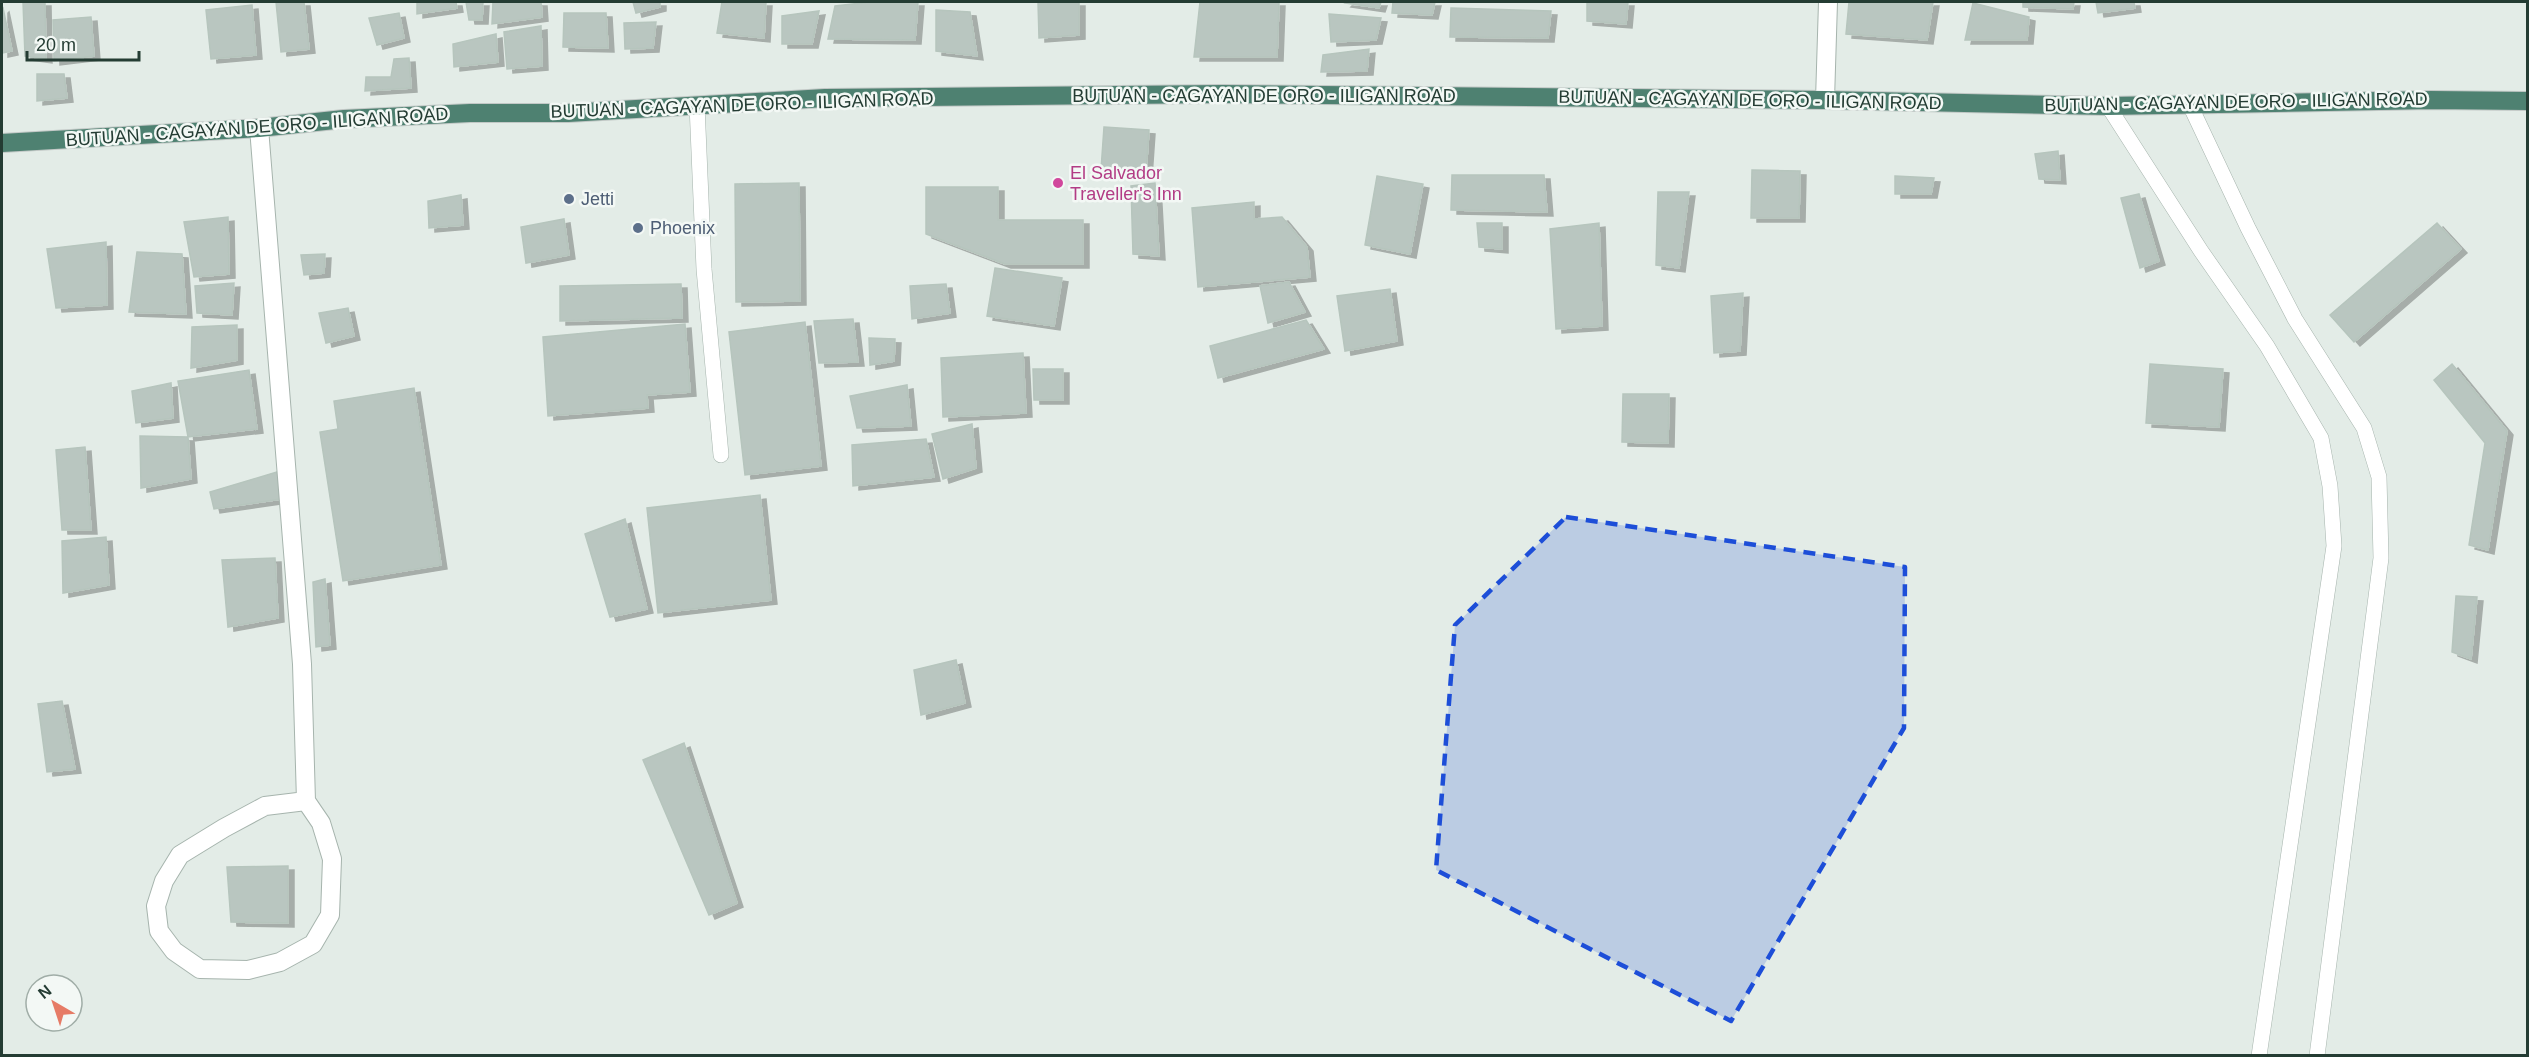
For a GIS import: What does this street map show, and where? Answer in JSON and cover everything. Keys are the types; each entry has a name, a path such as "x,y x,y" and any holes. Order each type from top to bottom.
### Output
{"highway":[{"name":"BUTUAN - CAGAYAN DE ORO - ILIGAN ROAD","path":"2,143 259,128 344,119 470,113 568,113 825,98 1222,94 1825,100 2108,106 2528,100"}],"street":[{"path":"1825,100 1828,2"},
{"path":"259,128 302,664 306,801 321,823 332,859 330,915 313,944 280,962 248,970 200,969 174,951 159,931 156,906 164,881 180,855 265,806 306,801"}],"lane":[{"path":"697,105 704,268 721,455"},
{"path":"2190,105 2248,228 2295,319 2364,428 2379,477 2380,558 2317,1056"},
{"path":"2108,106 2201,251 2267,346 2321,438 2331,486 2334,546 2259,1056"}],"highlighted area":[{"path":"1566,517 1905,567 1904,728 1731,1021 1436,870 1455,625"}],"building":[{"path":"23,2 45,2 46,59 25,56"},
{"path":"276,2 304,2 309,49 281,52"},
{"path":"417,2 456,2 457,8 417,14"},
{"path":"466,2 483,2 482,20 469,20"},
{"path":"493,2 541,2 542,17 492,24"},
{"path":"633,2 660,2 660,7 636,13"},
{"path":"722,2 766,2 764,38 717,33"},
{"path":"870,2 918,2 915,40 828,39 835,6"},
{"path":"1038,2 1079,2 1079,35 1039,38"},
{"path":"1200,2 1279,2 1277,57 1194,57"},
{"path":"1346,2 1381,2 1379,8"},
{"path":"1393,2 1435,2 1432,15 1392,13"},
{"path":"1587,2 1628,2 1626,24 1587,21"},
{"path":"1849,2 1933,2 1927,40 1846,34"},
{"path":"2023,2 2074,2 2073,9 2023,7"},
{"path":"2096,2 2134,2 2135,8 2098,13"},
{"path":"1973,3 2029,17 2027,40 1965,40"},
{"path":"252,5 256,55 211,59 206,10"},
{"path":"1451,8 1551,11 1548,38 1450,37"},
{"path":"2,9 12,51 2,53"},
{"path":"936,10 970,12 977,56 936,51"},
{"path":"819,11 812,44 782,44 782,16"},
{"path":"399,13 404,38 377,45 369,18"},
{"path":"564,13 606,13 608,48 563,47"},
{"path":"1329,14 1381,18 1376,40 1331,42"},
{"path":"91,17 94,56 54,61 53,20"},
{"path":"656,22 653,48 625,49 624,23"},
{"path":"541,26 542,66 507,69 504,32"},
{"path":"496,34 498,62 454,67 453,44"},
{"path":"1369,49 1367,71 1321,72 1323,55"},
{"path":"409,58 411,88 365,91 366,77 391,77 394,59"},
{"path":"37,74 64,74 67,98 37,101"},
{"path":"1104,127 1149,130 1146,173 1101,170"},
{"path":"2058,151 2060,180 2039,179 2035,154"},
{"path":"1752,170 1800,171 1799,218 1751,218"},
{"path":"1452,175 1544,175 1547,212 1451,210"},
{"path":"1377,176 1423,184 1410,254 1365,245"},
{"path":"1895,176 1934,178 1931,194 1895,194"},
{"path":"799,183 800,301 736,302 735,184"},
{"path":"1155,183 1159,256 1133,254 1131,186"},
{"path":"926,187 998,187 998,220 1083,220 1083,264 1005,264 926,234"},
{"path":"1658,192 1689,192 1679,268 1656,265"},
{"path":"2139,194 2159,261 2140,268 2121,198"},
{"path":"461,195 463,225 429,228 428,201"},
{"path":"1254,202 1254,219 1282,217 1307,247 1310,277 1198,287 1192,208"},
{"path":"228,217 229,274 194,277 184,222"},
{"path":"564,219 569,255 526,263 521,227"},
{"path":"1477,223 1502,223 1502,249 1479,247"},
{"path":"1599,223 1602,326 1556,329 1550,229"},
{"path":"2437,223 2461,249 2354,342 2330,315"},
{"path":"106,242 107,305 56,308 47,249"},
{"path":"137,252 182,254 186,314 129,312"},
{"path":"325,254 324,273 304,275 301,255"},
{"path":"995,268 1062,278 1054,326 987,316"},
{"path":"1289,282 1305,312 1268,323 1260,286"},
{"path":"234,283 232,315 197,313 195,286"},
{"path":"681,284 682,318 560,321 560,286"},
{"path":"946,284 950,313 912,319 910,286"},
{"path":"1390,289 1397,341 1345,351 1337,296"},
{"path":"1743,293 1740,351 1714,353 1711,296"},
{"path":"348,308 354,336 326,343 319,313"},
{"path":"853,319 858,362 819,363 814,321"},
{"path":"1306,320 1324,349 1218,378 1210,346"},
{"path":"805,322 821,466 745,475 729,332"},
{"path":"685,324 690,392 647,395 648,408 548,416 543,337"},
{"path":"237,325 237,360 191,368 192,327"},
{"path":"869,338 895,339 894,361 870,365"},
{"path":"1023,353 1026,413 943,417 941,358"},
{"path":"2150,364 2223,369 2219,427 2146,423"},
{"path":"2452,364 2507,431 2488,550 2469,545 2485,443 2434,380"},
{"path":"1033,369 1063,369 1063,400 1034,400"},
{"path":"249,370 257,429 188,437 178,381"},
{"path":"171,383 173,418 136,423 132,391"},
{"path":"907,385 911,426 857,428 850,396"},
{"path":"414,388 441,565 343,581 320,432 338,429 334,401"},
{"path":"1623,394 1669,394 1668,443 1622,442"},
{"path":"972,424 976,468 943,479 932,434"},
{"path":"140,436 188,437 191,479 141,488"},
{"path":"926,439 934,477 853,486 852,445"},
{"path":"85,447 91,530 62,530 56,450"},
{"path":"277,472 281,499 214,509 210,492"},
{"path":"760,495 771,600 658,613 647,508"},
{"path":"625,519 647,609 610,617 585,534"},
{"path":"106,537 109,585 63,593 62,541"},
{"path":"275,558 278,618 228,627 222,560"},
{"path":"325,579 330,645 316,647 313,582"},
{"path":"2456,596 2477,597 2471,659 2452,652"},
{"path":"956,660 965,703 921,715 914,670"},
{"path":"62,701 75,769 47,772 38,704"},
{"path":"684,743 737,903 709,915 643,760"},
{"path":"288,866 288,923 231,922 227,867"}],"place":[{"name":"El Salvador Traveller's Inn","path":"1058,183"},
{"name":"Jetti","path":"569,199"},
{"name":"Phoenix","path":"638,228"}]}
